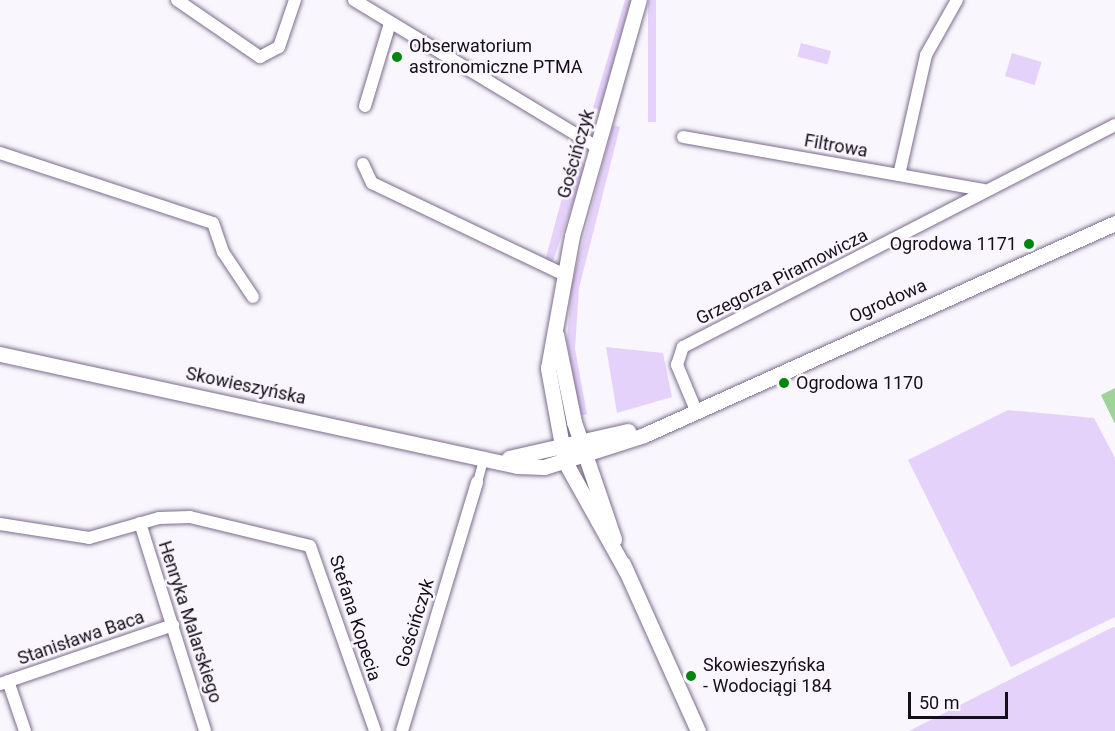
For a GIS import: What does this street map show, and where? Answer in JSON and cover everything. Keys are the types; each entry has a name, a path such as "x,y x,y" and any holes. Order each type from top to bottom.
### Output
{"street":[{"path":"177,0 260,57 279,47 295,0"},
{"path":"354,0 598,148"},
{"name":"Gościńczyk","path":"563,456 548,368 555,319 563,274 639,0"},
{"path":"899,175 926,55 957,0"},
{"path":"366,106 390,23"},
{"name":"Grzegorza Piramowicza","path":"695,408 677,365 678,352 983,190 1115,126"},
{"name":"Filtrowa","path":"683,137 983,190"},
{"path":"0,153 213,223 222,252 253,297"},
{"path":"363,164 372,183 563,274"},
{"name":"Ogrodowa","path":"584,451 677,416 1115,223"},
{"name":"Gościńczyk","path":"555,319 584,451"},
{"name":"Skowieszyńska","path":"0,354 484,456 563,456 584,451"},
{"path":"584,451 626,571"},
{"name":"Gościńczyk","path":"402,731 484,456"},
{"path":"563,456 626,571 698,731"},
{"name":"Stefana Kopecia","path":"0,525 74,538 140,523 190,517 310,546 375,731"},
{"name":"Henryka Malarskiego","path":"140,523 205,731"},
{"name":"Stanisława Baca","path":"4,683 173,625"},
{"path":"4,683 25,731"}],"shaded area":[{"path":"625,0 631,0 599,111 593,108"},
{"path":"648,0 656,0 656,122 648,122"},
{"path":"801,43 831,51 827,65 797,57"},
{"path":"1012,53 1042,62 1035,85 1005,76"},
{"path":"613,125 620,127 579,288 575,349 587,414 580,416 567,341 571,287"},
{"path":"576,146 585,167 552,264 545,261"},
{"path":"606,347 663,353 672,397 617,413"},
{"path":"1008,410 1094,418 1115,458 1115,617 1011,667 908,460"},
{"path":"1115,627 1115,731 909,731 1111,628"}],"building":[{"path":"1115,388 1115,424 1101,395"}],"place":[{"name":"Obserwatorium astronomiczne PTMA","path":"397,57"},
{"name":"Ogrodowa 1171","path":"1029,244"},
{"name":"Ogrodowa 1170","path":"784,383"},
{"name":"Skowieszyńska - Wodociągi 184","path":"691,676"}]}
